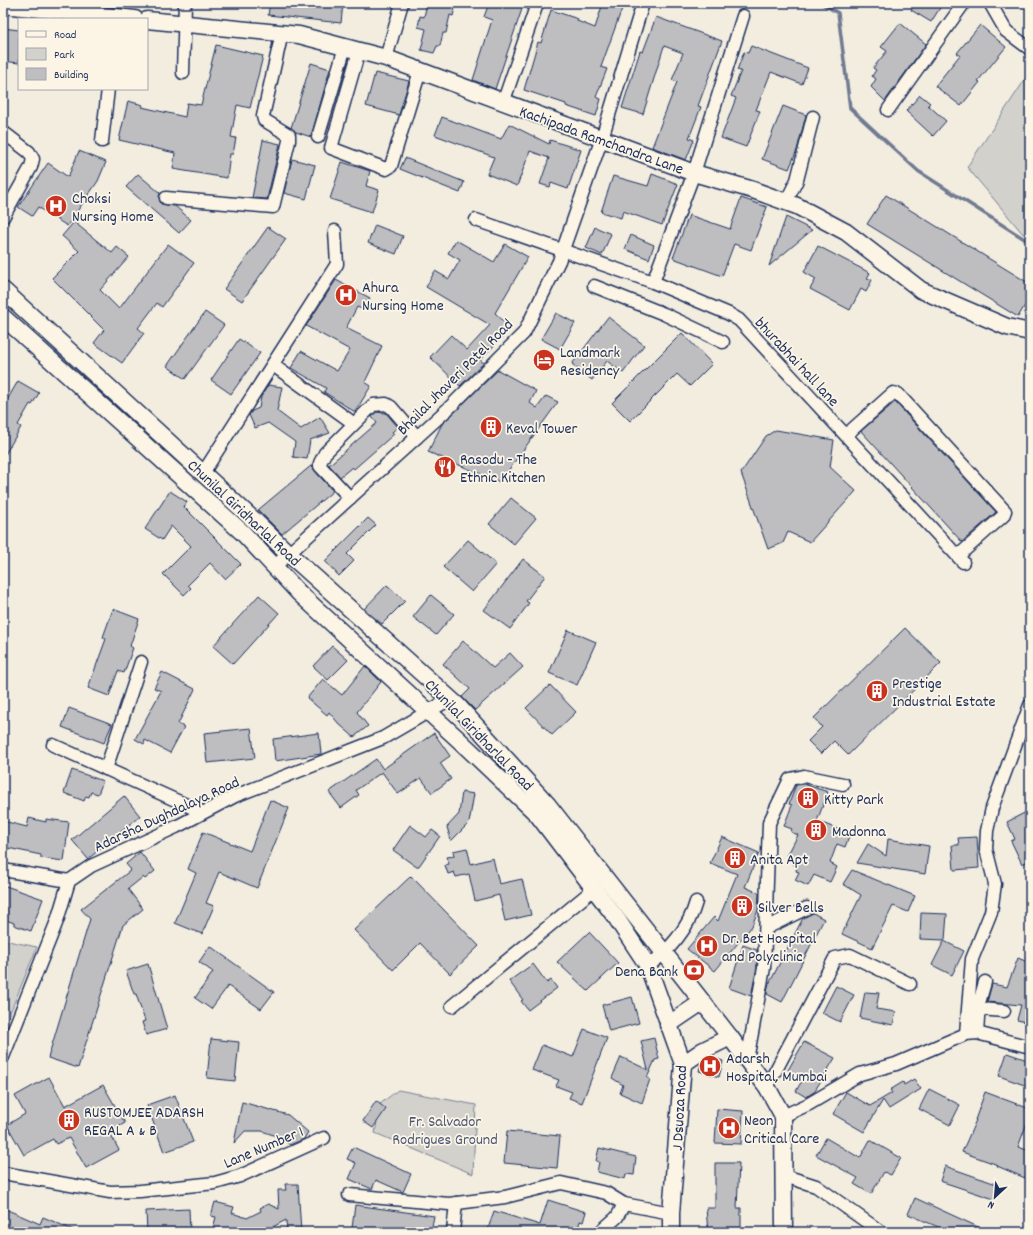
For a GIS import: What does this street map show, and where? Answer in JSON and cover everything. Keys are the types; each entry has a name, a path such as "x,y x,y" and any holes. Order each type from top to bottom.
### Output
{"main road":[{"path":"3,5 34,5 123,18"},
{"name":"Kachipada Ramchandra Lane","path":"148,20 299,35 386,58 503,103 694,172 786,202 846,232 921,290 1007,327 1030,332"},
{"name":"Chunilal Giridharlal Road","path":"3,290 289,554 450,699 548,805 664,955 730,1037 767,1087 783,1116 784,1232"},
{"name":"Chunilal Giridharlal Road","path":"3,317 243,533 274,567 537,814 618,920 648,966"},
{"name":"J Dsuoza Road","path":"648,966 668,1026 683,1064 671,1212 671,1232"},
{"path":"668,1026 702,1002"},
{"path":"683,1064 702,1051 730,1037"}],"street":[{"path":"185,3 188,25"},
{"path":"182,73 192,3"},
{"path":"386,58 402,3"},
{"name":"Bhailal Jhaveri Patel Road","path":"274,567 418,437 524,333 562,252 602,138 643,3"},
{"path":"888,110 964,3"},
{"path":"990,3 1006,31 1030,49"},
{"path":"503,103 537,4"},
{"path":"653,282 694,172 743,16"},
{"path":"166,198 273,207 289,141 289,135 264,120 263,116 282,34"},
{"path":"352,49 331,148 386,169 391,166 393,161 420,71"},
{"path":"318,137 352,49"},
{"path":"102,141 108,90"},
{"path":"786,202 797,180 813,117"},
{"path":"3,132 29,152 33,159 31,167 3,217"},
{"name":"bhurabhai hall lane","path":"476,220 562,252 653,282 729,314 739,320 960,559 1003,516 1005,510 898,394 893,393 846,435"},
{"path":"203,473 337,264 335,231"},
{"path":"594,286 664,314 723,342"},
{"path":"273,364 349,420"},
{"path":"350,498 320,466 320,462 325,453 373,405 386,404 391,407 418,437"},
{"path":"106,769 141,662"},
{"name":"Adarsha Dughdalaya Road","path":"69,881 91,866 176,827 235,796 383,738 450,699"},
{"path":"972,1034 972,959 991,912 995,884 986,849 987,831 992,808 1030,705"},
{"path":"53,746 202,812"},
{"path":"747,1060 764,968 769,823 790,779 804,776 843,784"},
{"path":"3,870 69,881 57,921 3,1057"},
{"path":"452,1006 594,890"},
{"path":"648,966 664,955 685,926 696,902"},
{"path":"766,928 807,908"},
{"path":"767,1087 835,958 850,955 910,984"},
{"path":"972,1034 980,1009 979,1003 985,982"},
{"path":"980,1009 1004,1011"},
{"path":"783,1116 809,1104 860,1074 896,1064 972,1034 1030,1047"},
{"name":"Lane Number 1","path":"3,1173 110,1192 140,1191 216,1183 240,1176 324,1138"},
{"path":"784,1176 816,1186 881,1232"},
{"path":"349,1195 456,1203 505,1197 561,1183 606,1193 624,1204 671,1212"},
{"path":"453,1232 456,1203"},
{"path":"600,1232 617,1217 624,1204"}],"green space":[{"path":"1030,72 1030,233 1023,234 967,167"},
{"path":"3,940 37,947 3,1030"},
{"name":"Fr. Salvador Rodrigues Ground","path":"398,1090 476,1105 473,1174 375,1133 380,1104"}],"building":[{"path":"270,3 343,3 341,23 268,15"},
{"path":"427,3 456,3 453,16 450,15 446,33 443,33 440,46 437,46 434,53 421,50 426,29 418,27 420,16 424,17"},
{"path":"489,3 524,3 495,89 473,80 492,20 484,17"},
{"path":"603,3 624,3 601,67 607,69 596,97 601,99 596,116 524,90 538,42 541,43 551,10 578,19 577,21 595,28"},
{"path":"915,3 943,3 931,22 911,10"},
{"path":"656,17 722,41 698,106 701,107 689,138 694,140 686,160 652,147 677,82 672,80 683,53 664,46 643,114 622,108 640,51 643,52"},
{"path":"900,23 926,44 885,101 871,87 876,79 872,76 876,70 873,68 887,51 881,47"},
{"path":"980,25 1006,47 978,81 980,82 961,106 935,86 960,55 957,53"},
{"path":"3,28 18,30 18,63 3,61"},
{"path":"216,45 263,56 250,108 237,105 231,137 236,138 233,154 230,154 227,178 173,169 175,153 119,140 128,101 143,105 142,107 185,117 187,103 201,105"},
{"path":"751,46 808,68 802,84 771,72 756,110 760,111 746,147 721,138 736,98 731,96 741,71 737,70 744,52 748,53"},
{"path":"311,63 330,69 311,137 296,132 291,128"},
{"path":"375,73 409,81 399,115 366,106"},
{"path":"920,95 930,103 928,105 946,121 933,136 906,111"},
{"path":"783,106 806,115 797,150 789,169 762,159"},
{"path":"442,117 501,139 509,124 549,144 550,140 581,150 568,189 551,183 550,187 540,184 549,158 530,151 517,186 487,174 494,157 435,135"},
{"path":"263,140 280,144 267,199 252,198"},
{"path":"79,151 106,162 98,181 67,226 38,207 32,216 18,207 48,163 68,177"},
{"path":"405,158 464,182 460,193 400,169"},
{"path":"292,159 315,165 306,199 284,193"},
{"path":"342,162 370,171 366,186 379,190 372,212 330,199"},
{"path":"138,174 160,193 159,198 161,204 175,206 191,220 179,233 126,187"},
{"path":"652,174 678,184 662,225 623,211 621,218 601,212 613,176 648,186"},
{"path":"886,195 1030,284 1030,297 1018,317 867,224"},
{"path":"741,198 767,207 751,250 734,244 722,276 673,258 689,215 730,229"},
{"path":"786,217 812,230 769,266"},
{"path":"74,222 112,253 117,247 129,257 100,290 119,309 168,244 194,263 162,307 157,303 138,328 144,333 122,363 94,343 104,330 52,278 79,251 62,236"},
{"path":"375,225 403,236 396,254 368,243"},
{"path":"268,227 286,239 242,301 224,289"},
{"path":"595,227 611,234 602,255 586,248"},
{"path":"631,235 654,245 649,259 625,249"},
{"path":"456,240 494,262 505,244 528,257 495,313 511,328 480,360 484,363 460,386 430,357 451,335 467,350 490,325 426,287 435,271 449,279 460,260 448,253"},
{"path":"818,246 870,273 867,278 872,280 866,292 861,289 850,310 810,289 816,279 804,272"},
{"path":"336,280 370,298 364,310 357,307 346,328 382,346 365,382 371,386 355,412 324,392 326,388 291,368 301,351 337,371 350,350 306,326"},
{"path":"205,312 224,325 185,379 167,366"},
{"path":"556,313 575,323 560,349 541,339"},
{"path":"608,317 644,345 623,373 607,361 592,380 572,364"},
{"path":"682,333 712,364 690,386 677,374 630,421 612,403"},
{"path":"239,339 260,353 231,394 211,380"},
{"name":"Keval Tower","path":"498,370 536,391 530,403 537,408 546,396 558,402 500,482 428,452 442,424"},
{"path":"18,381 39,393 32,405 30,404 18,425 21,427 3,458 3,407"},
{"path":"268,385 282,387 277,411 301,429 320,417 330,433 310,440 307,459 293,457 295,442 268,423 255,428 249,415 252,411 259,408 261,397"},
{"path":"895,402 996,512 962,542 861,431"},
{"path":"376,412 386,413 398,427 392,432 394,434 354,469 352,467 340,477 329,465 377,423 372,417"},
{"path":"776,430 834,440 830,467 856,491 810,542 788,532 783,543 768,549 741,473 766,436"},
{"path":"312,465 315,471 333,491 282,534 258,510"},
{"path":"170,491 187,502 184,507 241,564 225,579 210,563 188,585 191,588 184,595 163,574 191,546 171,526 162,540 145,529"},
{"path":"511,498 536,518 514,544 489,524"},
{"path":"368,518 376,525 347,554 354,561 339,576 325,561"},
{"path":"468,540 496,564 472,592 443,567"},
{"path":"523,559 545,576 526,601 529,603 510,629 484,610"},
{"path":"387,585 405,601 382,624 364,609"},
{"path":"259,595 279,613 233,664 213,646"},
{"path":"431,595 454,614 436,635 413,617"},
{"path":"113,609 139,619 130,646 133,648 124,673 118,671 109,696 88,688 106,639 103,637"},
{"name":"Prestige Industrial Estate","path":"905,628 941,663 848,755 834,741 821,754 808,741 822,727 814,718"},
{"path":"568,630 596,642 577,685 549,673"},
{"path":"463,641 493,668 510,653 523,667 475,710 462,697 470,689 443,664"},
{"path":"332,646 348,660 328,680 313,666"},
{"path":"365,666 381,682 357,712 368,726 354,737 339,724 329,712 327,715 307,698 323,679 342,695"},
{"path":"162,672 195,689 178,724 184,727 170,753 145,740 144,744 135,739 161,691 154,688"},
{"path":"550,685 576,712 552,735 526,708"},
{"path":"69,708 112,724 104,743 62,727"},
{"path":"251,728 255,758 207,763 204,733"},
{"path":"319,733 321,754 275,761 273,739"},
{"path":"434,733 450,756 440,763 451,779 432,793 421,778 398,794 382,772 356,790 359,795 341,808 329,792 376,759 383,769"},
{"path":"72,770 103,781 98,794 91,792 89,797 86,796 84,801 64,793"},
{"path":"804,784 828,792 817,821 850,834 845,847 837,844 830,863 837,867 830,882 814,875 808,886 795,880 799,872 796,871 797,867 793,864 795,860 787,856 798,835 791,832 792,829 784,826 792,805 789,804 796,785"},
{"path":"462,792 474,794 469,823 451,841 447,827 459,814"},
{"path":"124,796 140,816 88,859 72,840"},
{"path":"270,800 289,808 257,888 219,872 206,903 214,906 202,934 175,923 196,873 188,869 203,832 250,851"},
{"path":"1030,810 1030,860 1022,864 1011,841 1015,839 1007,822"},
{"path":"29,818 46,822 46,819 69,822 64,861 41,858 41,855 3,847 3,821 27,827"},
{"path":"410,825 426,837 432,830 440,836 419,866 415,866 393,850"},
{"path":"722,837 759,853 745,887 759,893 758,910 752,926 715,971 687,949 714,917 718,921 737,874 710,863"},
{"path":"977,837 979,868 954,870 952,845 959,845 958,838"},
{"path":"888,839 929,846 925,874 857,863 868,844 886,856"},
{"path":"467,848 471,864 493,858 499,884 522,879 531,915 505,921 499,895 475,901 469,874 456,877 454,872 448,874 445,865 449,864 447,857 454,856 453,851"},
{"path":"140,852 155,871 145,879 143,877 128,889 143,909 123,925 78,1068 48,1058 90,919 81,909 131,870 126,864"},
{"path":"852,870 915,896 908,912 893,906 872,948 842,934 861,895 843,884"},
{"path":"411,876 479,946 450,974 420,943 393,970 354,930"},
{"path":"3,885 43,899 31,931 14,925 14,923 6,920 8,917 3,915"},
{"path":"813,913 824,919 782,1002 767,994 768,986 803,918"},
{"path":"921,913 947,914 945,940 920,939"},
{"path":"589,932 618,963 588,991 557,962"},
{"path":"944,941 964,951 952,975 932,965"},
{"path":"743,945 757,950 757,967 751,996 729,988"},
{"path":"210,946 274,992 261,1009 228,986 211,1009 195,998 213,972 199,962"},
{"path":"1018,958 1030,963 1030,1023 1017,1020 1021,1005 987,1002 992,984 1007,987"},
{"path":"148,964 167,1029 146,1035 142,1022 145,1021 126,971"},
{"path":"533,964 547,983 551,980 557,988 528,1010 521,1001 523,1000 509,981"},
{"path":"836,986 854,995 840,1022 822,1013"},
{"path":"865,992 879,993 876,1009 896,1012 893,1025 860,1018"},
{"path":"632,997 639,1023 609,1031 602,1005"},
{"path":"584,1029 607,1038 582,1103 569,1098 572,1092 556,1086 559,1080 532,1070 542,1045 573,1057"},
{"path":"654,1038 659,1059 655,1060 647,1078 650,1079 642,1103 620,1093 623,1085 612,1078 621,1057 648,1070 641,1041"},
{"path":"211,1039 239,1042 235,1081 207,1078"},
{"path":"804,1042 835,1058 814,1092 806,1097 796,1091 803,1079 788,1070"},
{"path":"1007,1053 1030,1061 1030,1087 999,1076"},
{"path":"711,1057 723,1061 719,1077 699,1071 701,1063"},
{"name":"RUSTOMJEE ADARSH REGAL A & B","path":"49,1077 65,1106 103,1085 125,1123 109,1132 119,1150 86,1168 69,1138 56,1144 53,1139 24,1155 7,1125 25,1114 15,1096"},
{"path":"914,1079 921,1089 889,1109 883,1100 864,1132 833,1114 846,1092 870,1106 892,1093 890,1090 903,1082 904,1085"},
{"path":"929,1089 960,1105 950,1125 919,1109"},
{"path":"985,1092 1030,1109 1030,1115 1018,1147 1030,1151 1030,1165 1025,1178 997,1166 998,1165 962,1152 976,1120"},
{"path":"175,1095 193,1142 164,1152 147,1105"},
{"path":"376,1101 386,1109 373,1128 363,1121"},
{"path":"242,1102 288,1115 308,1132 304,1139 290,1145 279,1137 262,1131 245,1131 234,1143"},
{"path":"717,1109 743,1111 741,1144 715,1143"},
{"path":"507,1131 560,1136 557,1168 504,1163"},
{"path":"826,1138 860,1158 870,1140 901,1158 891,1175 884,1172 871,1194 854,1184 858,1178 816,1155"},
{"path":"353,1147 411,1174 403,1192 376,1180 372,1189 349,1179 356,1163 347,1159"},
{"path":"599,1148 636,1157 634,1175 626,1174 625,1179 597,1172 599,1162 596,1161"},
{"path":"715,1163 739,1163 737,1208 741,1208 741,1232 708,1232 706,1208 715,1208"},
{"path":"945,1166 999,1185 994,1199 940,1181"},
{"path":"285,1184 298,1184 301,1232 287,1231 286,1220 263,1232 212,1232 216,1217 211,1216 215,1202 234,1207 232,1213 247,1218 261,1211 260,1208 268,1204 279,1209 278,1190 286,1190"},
{"path":"915,1198 989,1232 950,1232 908,1214"},
{"path":"548,1200 586,1212 583,1222 580,1221 577,1232 487,1232 494,1211 540,1225"},
{"path":"355,1205 434,1216 431,1232 384,1232 352,1228"},
{"path":"3,1208 40,1224 43,1217 78,1232 3,1232"},
{"path":"189,1209 190,1232 147,1232 146,1211"}],"waterway":[{"path":"821,3 838,13 850,108 918,171 1026,240 1030,240"}],"place":[{"name":"Choksi Nursing Home","path":"56,206"},
{"name":"Ahura Nursing Home","path":"346,295"},
{"name":"Landmark Residency","path":"544,360"},
{"name":"Keval Tower","path":"491,427"},
{"name":"Rasodu - The Ethnic Kitchen","path":"445,467"},
{"name":"Prestige Industrial Estate","path":"877,691"},
{"name":"Kitty Park","path":"808,798"},
{"name":"Madonna","path":"816,830"},
{"name":"Anita Apt","path":"735,858"},
{"name":"Silver Bells","path":"742,906"},
{"name":"Dr. Bet Hospital and Polyclinic","path":"707,946"},
{"name":"Dena Bank","path":"694,970"},
{"name":"Adarsh Hospital, Mumbai","path":"710,1066"},
{"name":"RUSTOMJEE ADARSH REGAL A & B","path":"69,1120"},
{"name":"Neon Critical Care","path":"729,1128"}]}
